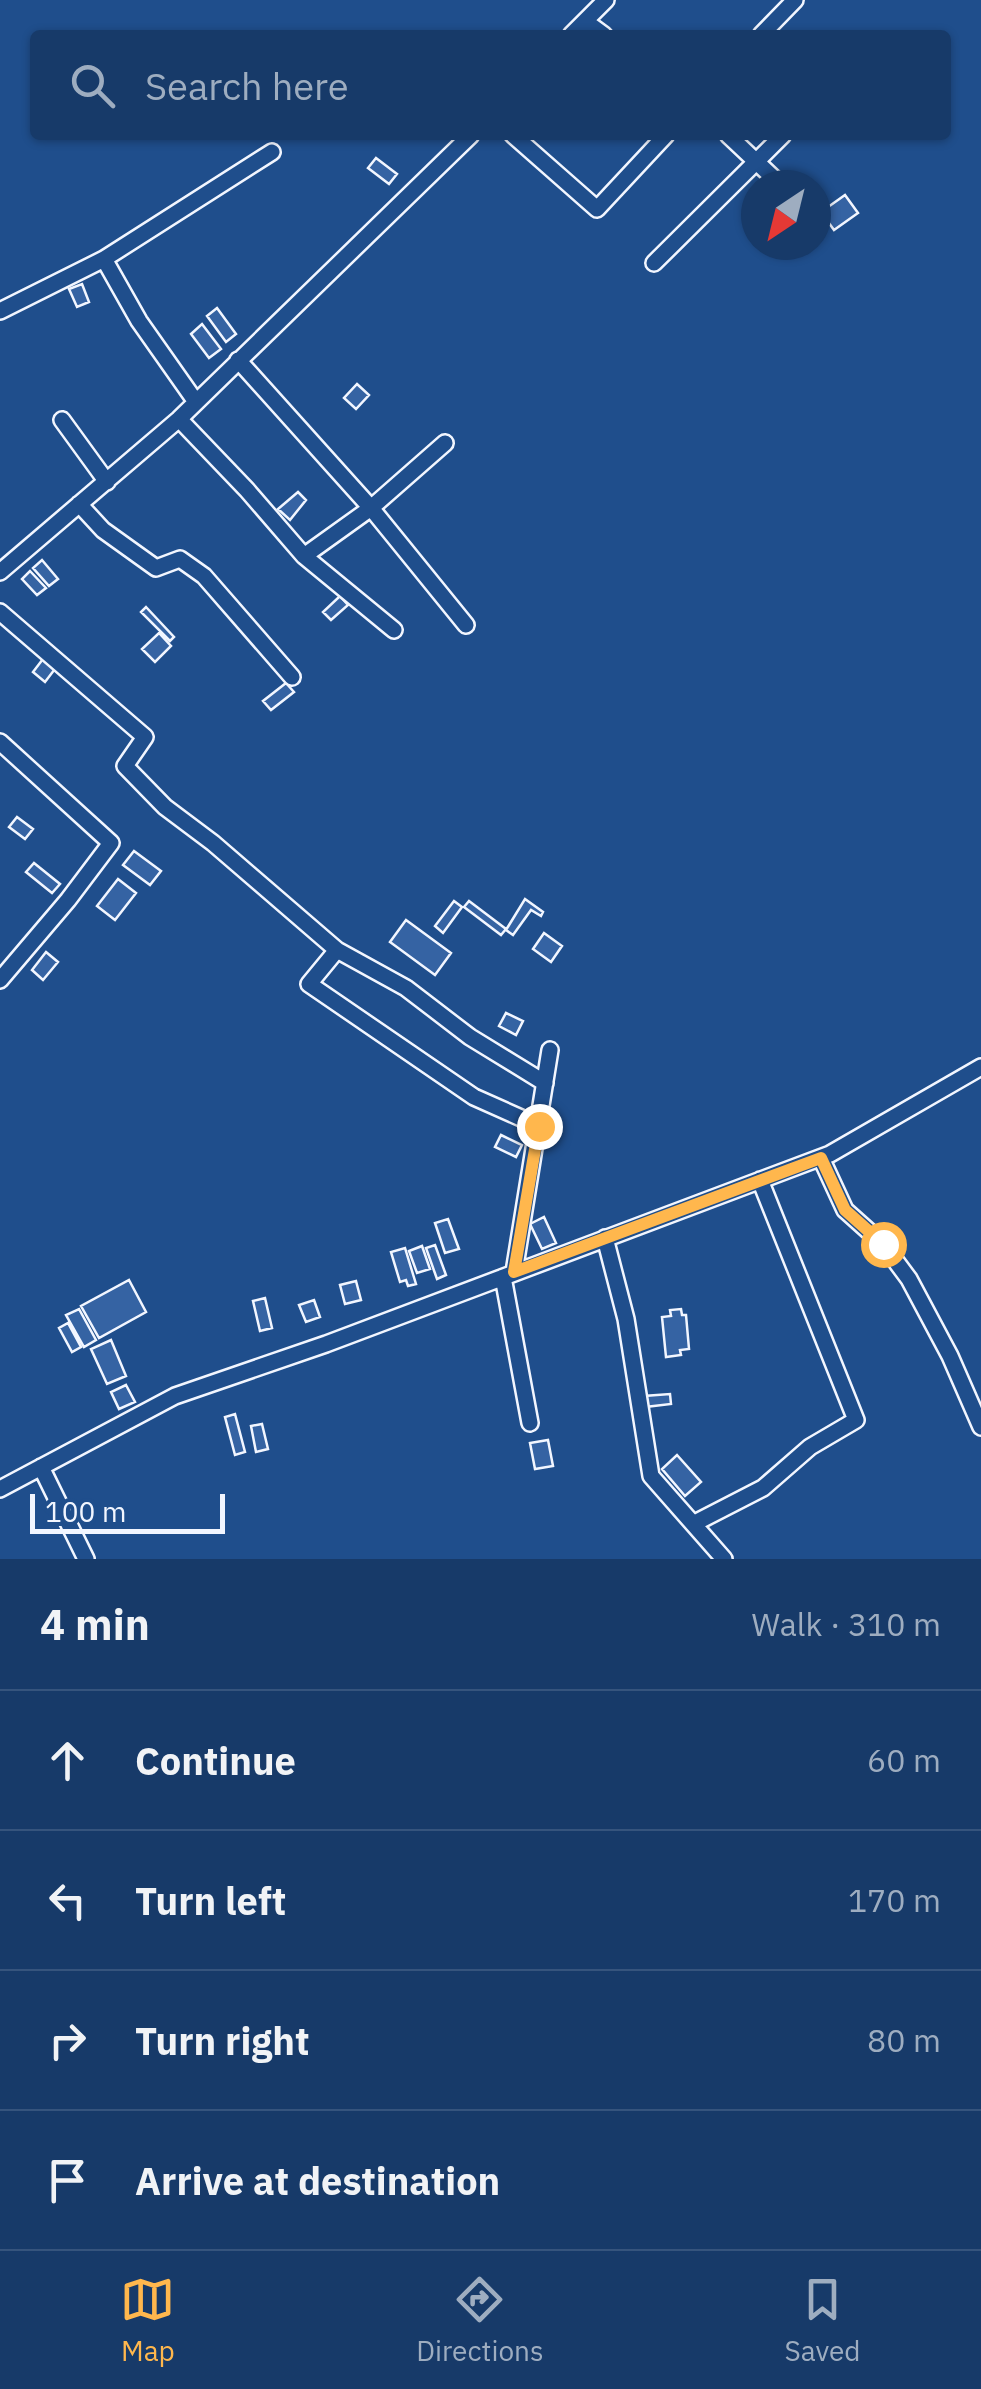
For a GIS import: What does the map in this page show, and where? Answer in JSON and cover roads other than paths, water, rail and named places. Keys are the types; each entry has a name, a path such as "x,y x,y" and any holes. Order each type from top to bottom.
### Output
{"street":[{"path":"576,30 606,0"},
{"path":"766,30 795,0"},
{"path":"586,20 598,30"},
{"path":"0,572 179,419 466,140"},
{"path":"519,140 597,209 661,140"},
{"path":"734,140 767,170"},
{"path":"654,262 778,140"},
{"path":"0,311 104,259 272,152"},
{"path":"104,259 139,321 196,402"},
{"path":"238,360 370,508 466,625"},
{"path":"179,419 304,556 394,630"},
{"path":"62,420 108,482"},
{"path":"304,556 370,508 445,443"},
{"path":"79,504 104,530 156,568 180,559 204,576 292,677"},
{"path":"0,612 145,737 125,766 165,807 337,950 406,988 470,1037 545,1084"},
{"path":"0,742 112,843 0,980"},
{"path":"337,950 309,984 474,1097 539,1126"},
{"path":"530,1423 508,1274 539,1126 550,1050"},
{"path":"0,1489 175,1396 326,1344 821,1158 980,1069"},
{"path":"821,1158 845,1210 883,1244 908,1279 958,1372 981,1427"},
{"path":"695,1523 762,1488 810,1448 856,1420 786,1254 760,1180"},
{"path":"605,1238 626,1319 651,1476 724,1559"},
{"path":"41,1467 86,1559"}]}
